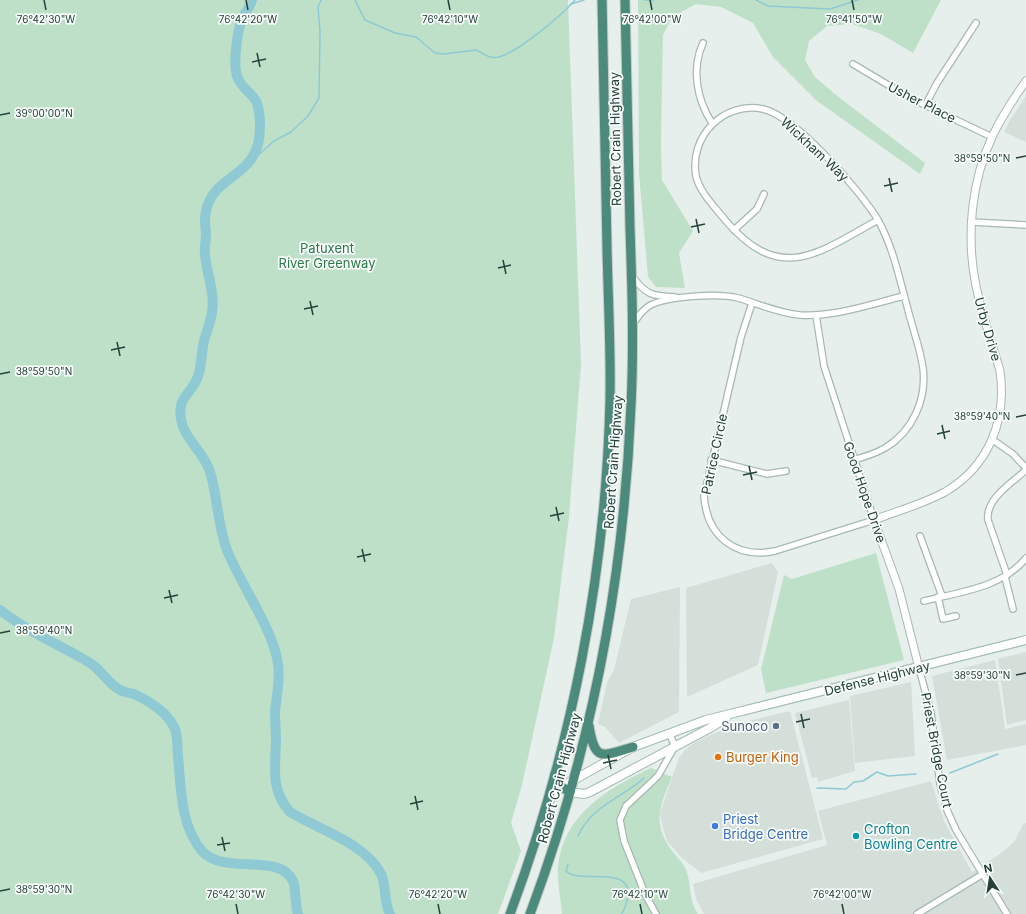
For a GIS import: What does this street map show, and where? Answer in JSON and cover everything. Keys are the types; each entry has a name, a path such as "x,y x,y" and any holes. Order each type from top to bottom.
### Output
{"highway":[{"name":"Robert Crain Highway","path":"510,914 546,805 577,681 592,599 601,526 608,429 610,363 602,0"},
{"name":"Robert Crain Highway","path":"530,914 574,779 588,721 611,608 622,527 630,430 632,326 625,0"},
{"path":"588,721 592,744 596,751 604,755 632,748"},
{"path":"555,772 557,781 561,787 570,792"}],"main road":[{"name":"Defense Highway","path":"546,805 553,794 561,787 632,748 706,720 729,716 1026,640"},
{"name":"Defense Highway","path":"570,792 584,794 590,792 710,728 729,716"}],"street":[{"path":"924,106 936,83 976,23"},
{"path":"703,43 697,62 698,91 701,105 712,123"},
{"name":"Usher Place","path":"853,64 924,106 992,136"},
{"name":"Urby Drive","path":"874,520 929,499 957,484 976,466 993,440 1001,413 1002,383 976,286 971,248 971,222 979,176 992,136 1026,81"},
{"name":"Wickham Way","path":"854,460 873,454 892,443 907,428 918,410 923,389 923,369 904,296 889,243 878,220 850,180 795,128 773,112 757,108 741,108 721,116 712,123 699,143 696,155 697,176 706,197 745,242 760,252 781,258 794,259 819,252 878,220"},
{"path":"734,230 757,209 764,194"},
{"path":"971,222 1026,225"},
{"path":"632,276 639,286 650,294 685,298"},
{"path":"632,326 640,313 653,304 685,298 720,296 739,298 786,313 816,315 845,310 904,296"},
{"name":"Patrice Circle","path":"752,303 741,337 704,496 705,509 714,531 723,540 743,551 764,553 775,551 874,520"},
{"name":"Good Hope Drive","path":"816,315 824,366 874,520 899,589 919,668"},
{"path":"993,440 1013,454 1026,469 992,502 987,511 988,520 1006,576 1013,609"},
{"path":"712,460 767,474 786,471"},
{"path":"920,536 940,597 943,619 956,616"},
{"path":"924,601 990,584 1006,576 1026,558"},
{"name":"Priest Bridge Court","path":"919,668 931,713 943,800 956,830 1007,914"},
{"path":"656,914 645,894 624,841 620,820 626,806 658,776 674,746 669,733"},
{"path":"917,914 983,874"}],"shaded area":[{"path":"1026,96 1026,142 1004,132"},
{"path":"772,563 778,572 758,665 687,697 686,588"},
{"path":"680,587 679,712 619,743 605,727 598,724 607,683 614,670 631,599"},
{"path":"1026,652 1026,720 1007,725 998,659"},
{"path":"995,660 1005,729 1026,724 1026,745 947,760 932,676"},
{"path":"911,682 915,756 855,763 850,696"},
{"path":"849,700 855,771 818,782 817,777 812,778 795,713"},
{"path":"790,711 823,839 701,873 681,857 667,841 660,813 679,758 686,749 694,743 715,733 749,721"},
{"path":"931,781 944,821 972,872 1000,854 1014,842 1023,824 1026,823 1026,914 704,914 696,899 693,884 827,845 818,811"}],"green space":[{"name":"Patuxent River Greenway","path":"0,0 568,0 581,364 569,517 554,638 522,785 511,823 521,851 498,914 0,914"},
{"path":"638,0 941,0 913,53 881,34 852,24 827,26 809,41 805,60 815,77 836,95 925,163 920,174 817,101 773,57 753,23 721,7 696,4 672,17 663,35 661,143 662,180 693,231 679,253 685,288 656,287 648,277 639,173"},
{"path":"876,553 904,660 766,693 761,669 784,575 792,579"},
{"path":"651,768 672,777 660,811 660,827 668,845 686,870 691,898 698,914 562,914 558,874 560,854 566,837 576,821 602,796 634,776"}],"waterway":[{"path":"252,0 240,25 235,63 238,80 254,98 258,106 260,122 259,139 254,155 248,163 218,189 211,197 207,207 205,217 205,252 212,290 213,305 211,319 202,350 199,372 195,382 181,405 181,419 189,439 202,456 209,469 221,530 227,550 268,631 277,658 279,678 275,711 275,770 277,787 280,796 290,812 352,845 373,862 382,877 386,904 390,914"},
{"path":"253,160 274,141 291,132 308,116 319,98 320,32 318,7 321,0"},
{"path":"355,0 365,20 395,33 416,37 435,53 443,54 476,50 492,57 499,57 507,54 528,41 550,24 575,0"},
{"path":"571,4 584,0"},
{"path":"644,0 654,0"},
{"path":"756,0 768,6 830,9 858,0"},
{"path":"0,610 28,629 91,664 120,690 140,697 152,704 168,718 176,732 183,805 189,830 195,841 202,851 212,858 238,864 266,865 278,868 288,874 294,884 298,914"},
{"path":"950,773 998,754"},
{"path":"817,788 846,789 854,782 863,781 877,772 888,776 916,774"},
{"path":"578,836 591,817 608,803 644,778"},
{"path":"568,864 566,871 573,875 609,877 620,880 626,885 628,896 622,914"}],"place":[{"name":"Sunoco","path":"776,726"},
{"name":"Burger King","path":"718,757"},
{"name":"Priest Bridge Centre","path":"715,826"},
{"name":"Crofton Bowling Centre","path":"856,836"}]}
